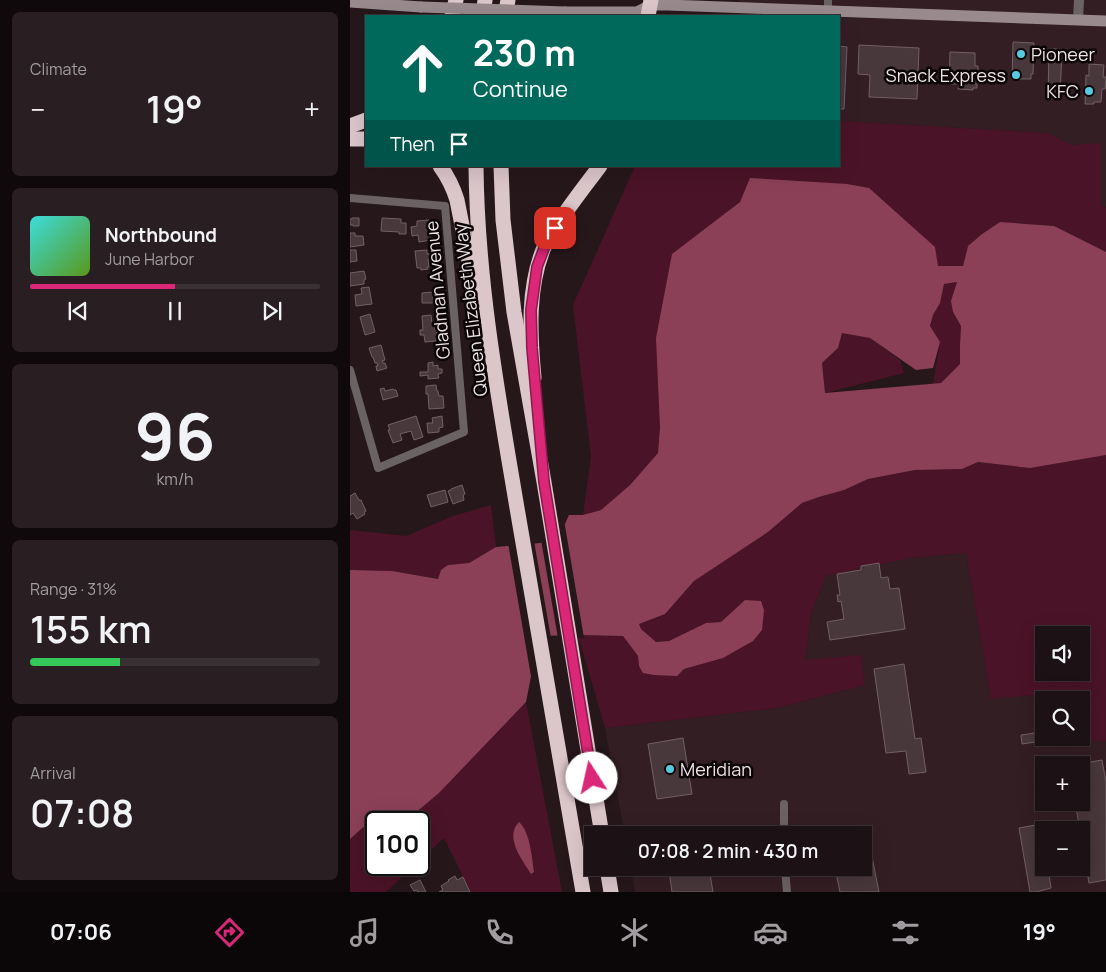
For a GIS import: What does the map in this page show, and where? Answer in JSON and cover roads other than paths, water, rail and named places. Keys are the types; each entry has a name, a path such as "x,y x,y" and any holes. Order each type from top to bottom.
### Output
{"highway":[{"path":"452,15 456,0"},
{"path":"483,15 486,0"},
{"path":"505,15 508,0"},
{"path":"350,120 365,119"},
{"path":"350,126 365,119"},
{"path":"350,139 365,139"},
{"path":"441,167 453,187 457,200 474,284 490,347"},
{"name":"Queen Elizabeth Way","path":"476,167 480,248 490,347 583,892"},
{"path":"501,167 503,220 514,312 600,826"},
{"path":"544,482 532,348 531,310 537,267 546,243 565,213 599,167"},
{"path":"609,876 612,892"}],"main road":[{"path":"350,2 421,7 565,12 637,12 648,5 828,5 1106,21"}],"street":[{"path":"1078,20 1079,0"},
{"name":"Gladman Avenue","path":"350,198 445,206 464,432 378,468 350,370"},
{"path":"784,804 784,826"},
{"path":"786,876 787,892"}],"place":[{"name":"Pioneer","path":"1021,54"},
{"name":"Snack Express","path":"1016,75"},
{"name":"KFC","path":"1089,91"},
{"name":"Meridian","path":"670,769"}]}
